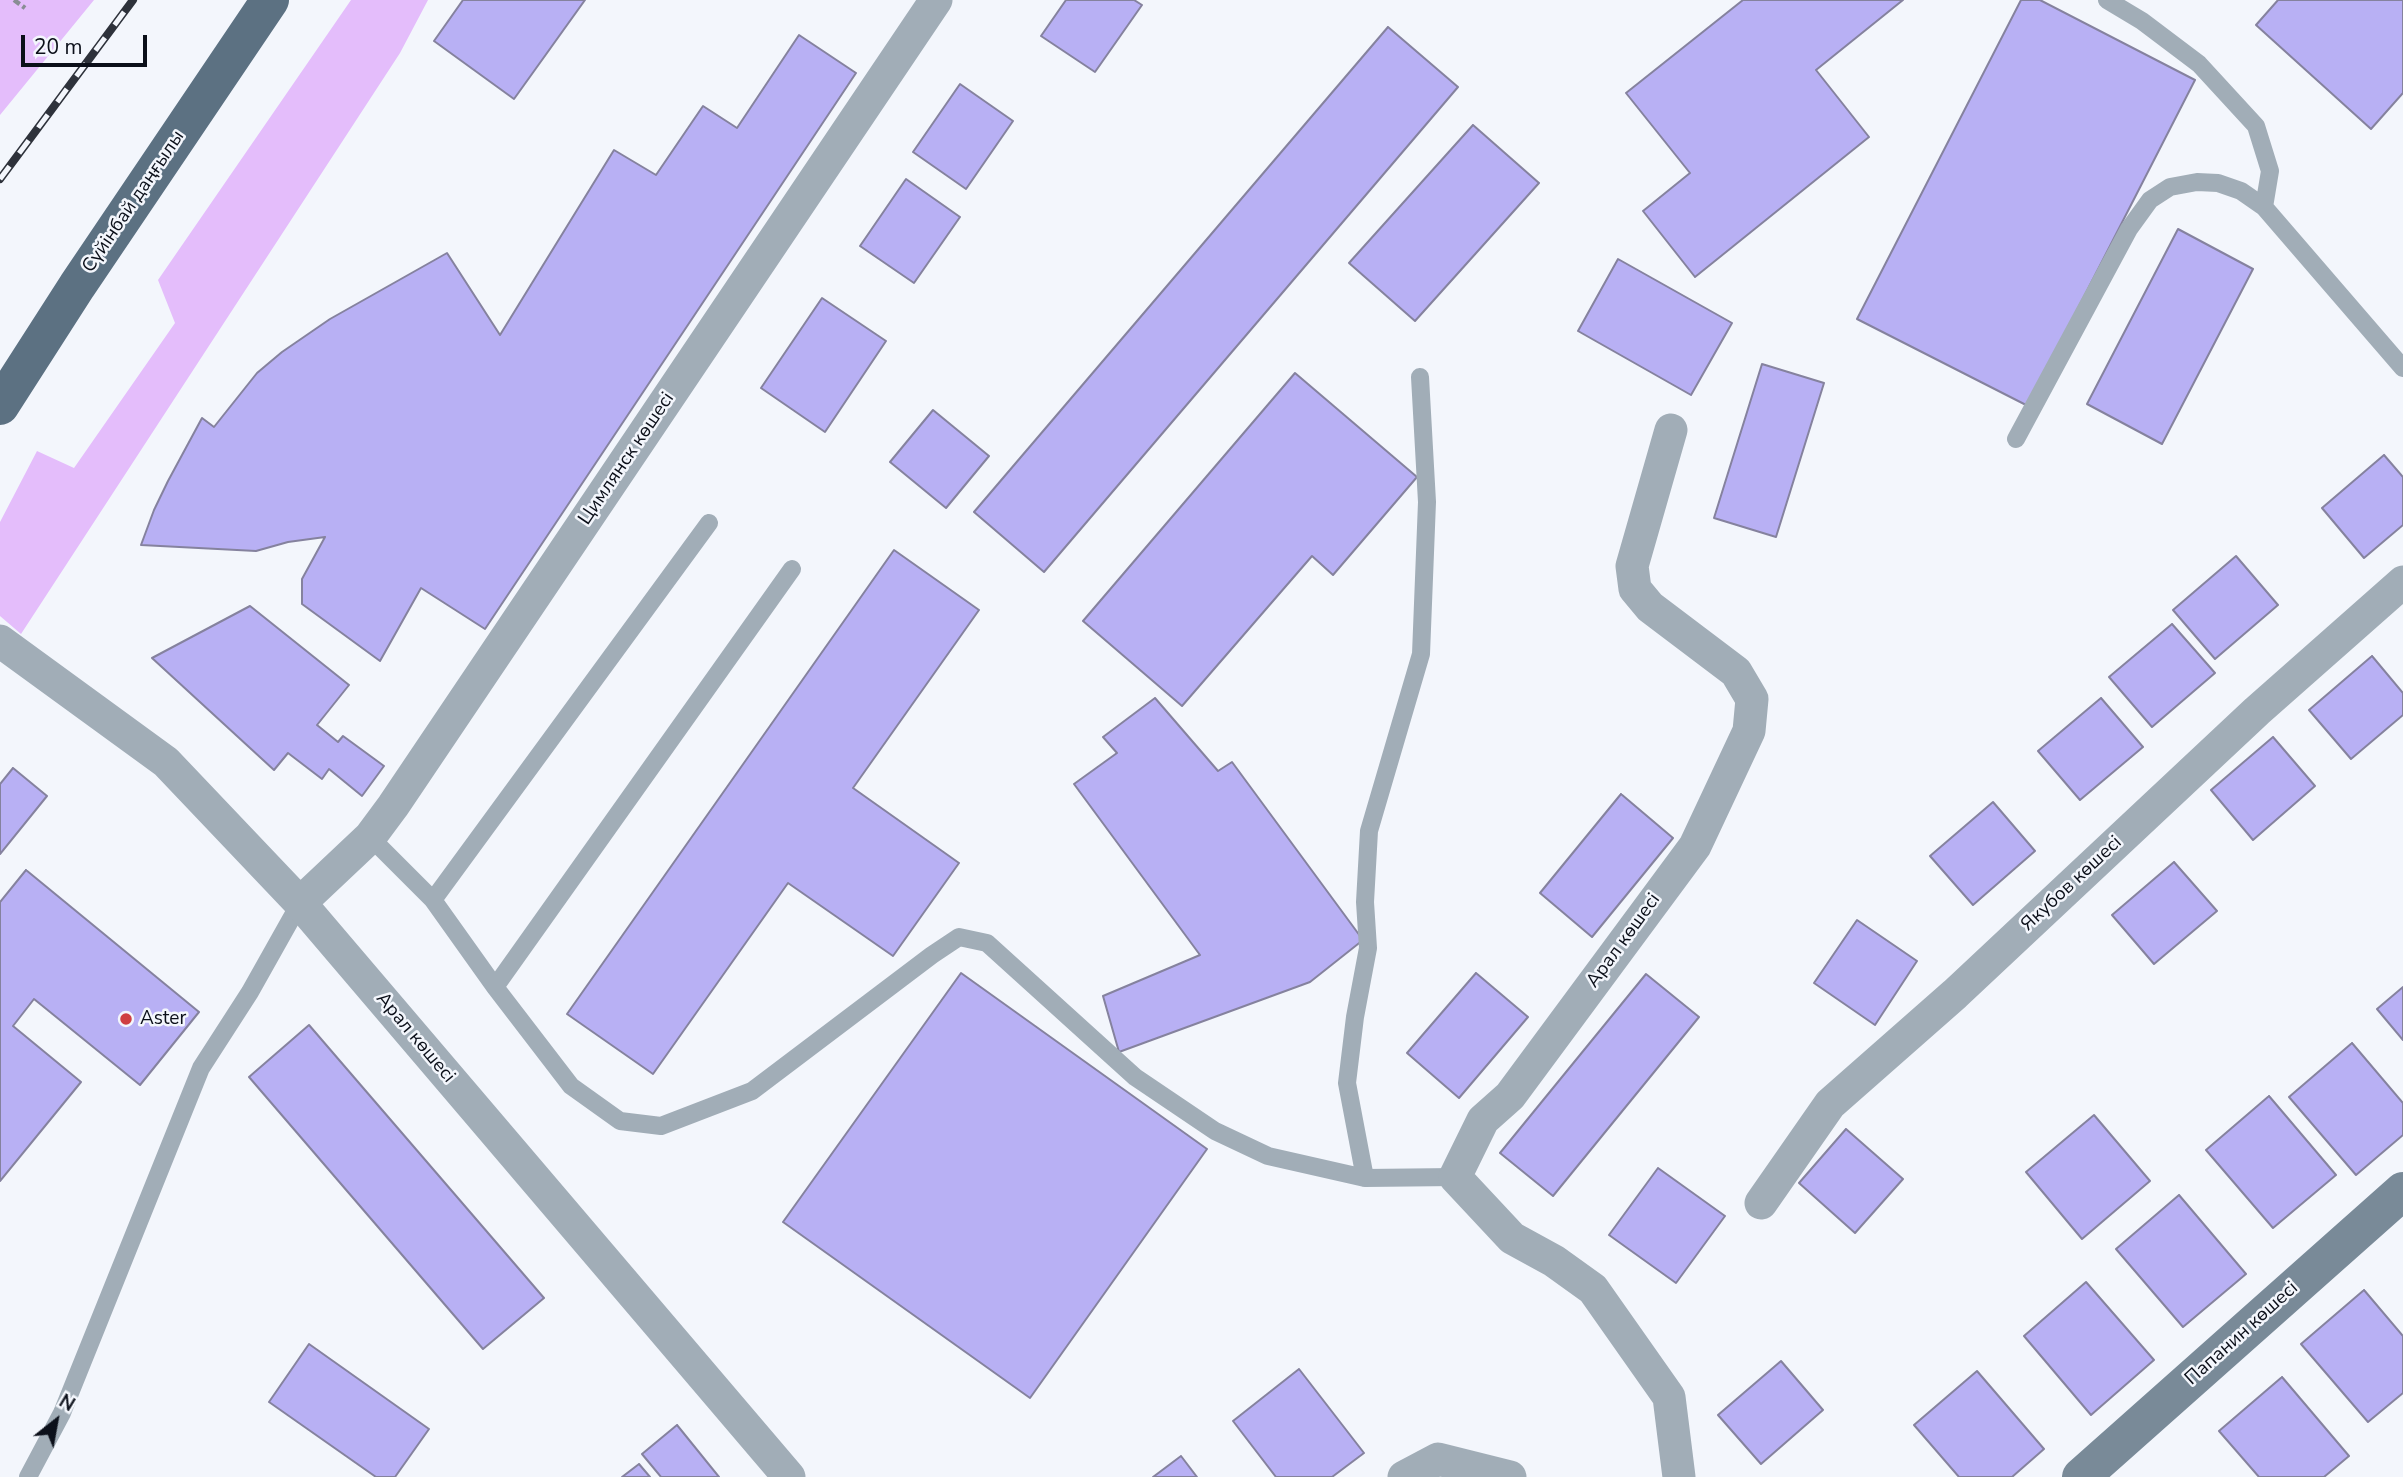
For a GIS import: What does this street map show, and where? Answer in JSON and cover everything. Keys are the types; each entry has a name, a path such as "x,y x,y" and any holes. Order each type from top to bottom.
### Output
{"main road":[{"name":"Сүйінбай даңғылы","path":"0,406 77,286 270,0"},
{"name":"Папанин көшесі","path":"2081,1477 2403,1191"}],"street":[{"name":"Цимлянск көшесі","path":"300,903 370,837 936,0"},
{"name":"Арал көшесі","path":"1455,1177 1483,1120 1510,1096 1695,846 1749,732 1752,699 1736,672 1650,607 1635,589 1632,566 1671,430"},
{"name":"Якубов көшесі","path":"1761,1203 1830,1104 1955,994 2257,711 2403,582"},
{"name":"Арал көшесі","path":"0,641 166,762 300,903 789,1477"},
{"path":"1455,1177 1512,1238 1554,1261 1593,1289 1669,1397 1678,1477"},
{"path":"1404,1477 1438,1459 1510,1477"}],"lane":[{"path":"2107,0 2142,21 2199,64 2256,126 2270,171 2264,207"},
{"path":"2016,439 2129,229 2150,200 2170,187 2197,182 2218,183 2241,191 2264,207 2403,368"},
{"path":"1364,1178 1347,1083 1355,1017 1368,948 1364,902 1369,831 1421,654 1427,502 1420,377"},
{"path":"433,900 709,523"},
{"path":"495,988 792,569"},
{"path":"370,837 433,900 495,988 570,1086 620,1121 661,1126 752,1091 959,937 987,943 1135,1077 1215,1131 1268,1156 1364,1178 1455,1177"},
{"path":"27,1477 62,1413 201,1068 250,992 300,903"}],"path":[{"path":"15,0 25,8"}],"shaded area":[{"path":"0,0 94,0 0,115"},
{"path":"351,0 428,0 400,53 21,634 0,616 0,522 37,451 74,468 175,323 158,280"}],"building":[{"path":"463,0 585,0 514,99 434,41"},
{"path":"1066,0 1134,0 1142,5 1095,72 1041,36"},
{"path":"1743,0 1903,0 1816,70 1869,137 1695,277 1643,211 1690,173 1626,93"},
{"path":"2021,0 2040,0 2195,80 2028,406 1857,319"},
{"path":"2278,0 2403,0 2403,93 2371,129 2256,25"},
{"path":"1388,27 1458,87 1044,572 974,512"},
{"path":"799,35 856,73 485,629 421,588 380,661 302,604 302,579 325,537 288,542 256,551 141,545 154,510 202,418 214,427 257,373 282,352 330,319 447,253 500,335 614,150 656,175 703,106 737,128"},
{"path":"960,84 1013,121 966,189 913,152"},
{"path":"1473,125 1539,183 1415,321 1349,263"},
{"path":"906,179 960,217 914,283 860,246"},
{"path":"2178,229 2253,269 2162,444 2087,404"},
{"path":"1618,259 1732,323 1691,395 1578,331"},
{"path":"822,298 886,341 825,432 761,388"},
{"path":"1762,364 1824,383 1776,537 1714,518"},
{"path":"1295,373 1417,477 1333,575 1312,556 1182,706 1083,621"},
{"path":"933,410 989,456 946,508 890,462"},
{"path":"2384,455 2403,477 2403,525 2364,558 2322,508"},
{"path":"894,550 979,610 853,788 959,863 893,956 788,883 653,1074 567,1014"},
{"path":"2236,556 2278,605 2215,659 2173,610"},
{"path":"250,606 349,685 317,725 338,742 343,736 384,766 362,796 329,769 322,779 288,753 274,770 152,658"},
{"path":"2172,624 2215,673 2152,727 2109,677"},
{"path":"2372,656 2403,693 2403,715 2351,759 2309,710"},
{"path":"1155,698 1218,771 1232,762 1363,940 1310,982 1119,1052 1103,996 1200,955 1074,784 1117,753 1103,737"},
{"path":"2101,698 2143,747 2080,800 2038,751"},
{"path":"2273,737 2315,786 2253,840 2211,790"},
{"path":"13,768 47,796 0,854 0,784"},
{"path":"1621,794 1673,838 1592,937 1540,893"},
{"path":"1993,802 2035,851 1973,905 1930,856"},
{"path":"2174,862 2217,911 2154,964 2112,915"},
{"name":"Aster","path":"26,870 199,1012 140,1085 34,999 13,1026 81,1082 0,1181 0,902"},
{"path":"1857,920 1917,961 1875,1025 1814,983"},
{"path":"961,973 1207,1149 1030,1398 783,1222"},
{"path":"1476,973 1528,1017 1459,1098 1407,1053"},
{"path":"1646,974 1699,1017 1553,1196 1500,1153"},
{"path":"2403,987 2403,1040 2377,1009"},
{"path":"309,1025 544,1298 483,1349 249,1077"},
{"path":"2352,1043 2403,1103 2403,1135 2356,1175 2289,1097"},
{"path":"2269,1096 2336,1175 2273,1228 2206,1150"},
{"path":"2094,1115 2150,1181 2082,1239 2026,1172"},
{"path":"1846,1129 1903,1179 1855,1233 1799,1183"},
{"path":"1658,1168 1725,1216 1676,1283 1609,1235"},
{"path":"2179,1195 2246,1274 2183,1327 2116,1249"},
{"path":"2086,1282 2154,1360 2091,1415 2024,1336"},
{"path":"2364,1290 2403,1336 2403,1393 2368,1422 2301,1344"},
{"path":"309,1344 429,1429 395,1477 376,1477 269,1402"},
{"path":"1781,1361 1823,1410 1761,1464 1718,1415"},
{"path":"1299,1369 1364,1453 1332,1477 1276,1477 1233,1421"},
{"path":"1977,1371 2044,1449 2012,1477 1959,1477 1914,1425"},
{"path":"2282,1377 2349,1456 2324,1477 2259,1477 2219,1431"},
{"path":"677,1425 719,1477 661,1477 642,1454"},
{"path":"1181,1456 1197,1477 1153,1477"},
{"path":"639,1464 650,1477 622,1477"}],"railway":[{"path":"0,179 133,0"}],"place":[{"name":"Aster","path":"126,1019"}]}
